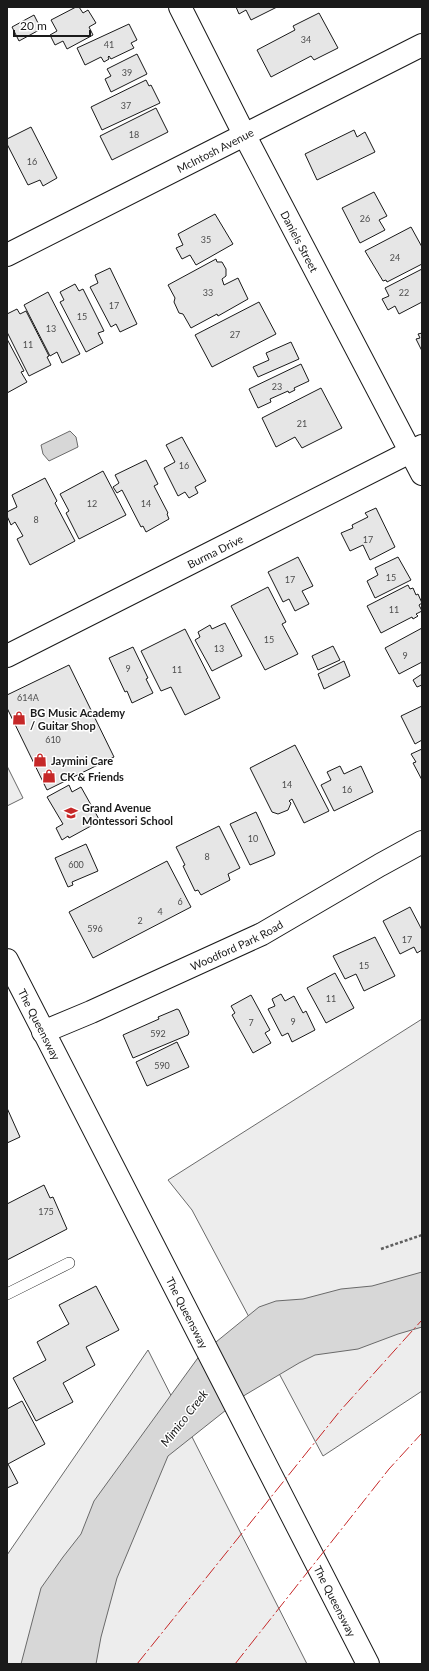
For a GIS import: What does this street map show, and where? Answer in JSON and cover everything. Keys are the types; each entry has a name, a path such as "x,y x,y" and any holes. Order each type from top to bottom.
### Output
{"street":[{"name":"Daniels Street","path":"180,7 245,136 416,449 422,474"},
{"name":"McIntosh Avenue","path":"7,255 245,136 422,45"},
{"name":"Burma Drive","path":"7,656 416,449"},
{"name":"Woodford Park Road","path":"43,1032 91,1012 262,934 422,842"},
{"name":"The Queensway","path":"7,960 368,1664"}],"lane":[{"path":"7,1294 70,1262"}],"path":[{"path":"381,1249 422,1235"}],"shaded area":[{"path":"7,766 23,798 7,806"},
{"path":"422,1019 422,1391 323,1456 192,1210 168,1180"},
{"path":"148,1350 307,1664 7,1664 7,1555"}],"water":[{"path":"70,431 76,437 78,447 49,461 43,454 41,445"},
{"name":"Mimico Creek","path":"422,1272 422,1327 358,1349 315,1355 299,1363 245,1395 168,1456 117,1578 101,1637 96,1664 21,1664 41,1588 81,1534 94,1501 200,1355 259,1307 276,1301 303,1299 341,1289 372,1286"}],"building":[{"path":"76,7 79,7 83,13 88,10 96,23 89,27 93,35 67,49 63,41 55,45 50,35 57,31 51,20"},
{"path":"236,7 277,7 251,20 246,10 239,14"},
{"path":"319,13 338,48 314,60 311,56 271,77 257,50 295,30 293,26"},
{"path":"34,15 41,29 19,41 12,27"},
{"path":"129,24 137,40 131,43 134,48 111,59 109,56 109,59 104,62 101,57 85,65 77,48"},
{"path":"137,54 147,74 111,92 105,79 111,76 107,69"},
{"path":"146,80 149,86 151,85 160,103 102,130 91,107"},
{"path":"156,108 168,132 112,160 100,136"},
{"path":"31,127 57,178 43,186 40,180 28,185 7,144 7,139"},
{"path":"354,130 357,137 365,132 375,152 317,180 305,154"},
{"path":"374,192 387,216 379,220 385,230 360,243 342,208"},
{"path":"215,214 233,244 196,265 190,255 182,259 176,248 183,245 178,234"},
{"path":"411,227 422,247 422,264 387,282 386,280 383,281 365,251"},
{"path":"216,259 217,262 222,262 226,269 226,276 222,279 224,285 238,278 248,299 218,316 217,314 191,328 183,314 179,313 174,302 175,298 168,285"},
{"path":"110,268 137,324 120,332 116,324 111,327 90,287 98,283 95,275"},
{"path":"422,269 422,302 399,314 395,306 388,310 382,299 389,296 385,288"},
{"path":"75,284 79,291 83,289 104,331 98,333 103,343 86,352 60,302 64,300 60,292"},
{"path":"48,292 80,354 62,363 57,352 50,356 24,305"},
{"path":"259,302 276,334 212,367 195,335"},
{"path":"17,309 20,314 26,311 49,356 47,357 51,365 29,376 7,332 7,314"},
{"path":"422,333 422,351 416,339 420,338 418,334"},
{"path":"7,339 24,371 21,372 27,382 7,393"},
{"path":"291,342 299,359 258,377 253,367 269,360 266,353"},
{"path":"301,364 309,381 294,388 295,390 289,393 288,391 270,399 271,402 258,408 249,389"},
{"path":"321,388 342,428 302,448 295,437 276,447 262,418"},
{"path":"182,437 206,481 195,487 198,493 189,498 185,492 178,496 164,468 175,462 166,445"},
{"path":"146,460 158,484 154,486 168,513 169,519 146,532 143,526 141,527 122,490 117,493 113,487 119,483 115,475"},
{"path":"103,471 126,515 79,539 66,513 69,511 60,494"},
{"path":"45,478 57,501 55,503 75,541 30,565 17,539 23,536 15,522 11,525 7,512 17,507 12,495"},
{"path":"376,508 395,547 370,560 363,545 350,551 341,533 353,528 352,525 368,517 365,513"},
{"path":"298,557 313,586 302,591 309,604 295,611 289,599 283,602 268,572"},
{"path":"398,557 411,580 375,598 367,581 378,575 375,568"},
{"path":"408,585 410,589 413,588 416,595 418,594 422,603 419,605 422,611 416,614 418,616 413,619 412,617 381,633 367,606"},
{"path":"268,587 286,622 282,624 298,654 265,670 231,606"},
{"path":"225,623 242,656 212,671 195,640 200,637 198,632 210,625 212,629"},
{"path":"422,628 422,662 399,674 385,648"},
{"path":"185,629 220,698 185,715 171,687 161,691 141,651"},
{"path":"333,646 340,660 318,670 312,656"},
{"path":"133,647 148,678 146,679 153,693 132,703 127,691 125,692 109,658"},
{"path":"344,661 350,676 324,689 318,674"},
{"path":"69,665 114,757 47,790 7,708 7,695"},
{"path":"422,674 422,685 417,687 413,680"},
{"path":"422,706 422,740 415,744 401,716"},
{"path":"295,745 329,811 304,823 292,799 289,801 291,803 288,810 278,814 272,812 250,768"},
{"path":"422,749 422,780 413,763 416,762 411,754"},
{"path":"340,766 344,774 361,766 373,792 334,811 321,785 331,780 327,772"},
{"path":"69,785 72,792 81,787 100,821 69,838 68,836 62,840 56,828 63,824 47,797"},
{"path":"256,812 275,853 274,855 250,865 230,824"},
{"path":"219,826 240,868 228,874 230,880 201,895 198,890 195,891 176,847"},
{"path":"86,844 98,871 72,882 73,885 68,887 55,858"},
{"path":"167,861 191,907 93,958 69,912"},
{"path":"410,907 422,930 422,950 417,953 414,947 400,954 383,921"},
{"path":"375,937 395,976 364,991 356,974 345,979 333,956"},
{"path":"335,973 354,1008 326,1023 307,988"},
{"path":"281,994 285,1001 294,996 303,1013 306,1011 315,1030 292,1042 288,1033 282,1036 268,1009 275,1006 272,999"},
{"path":"251,995 270,1030 265,1033 271,1043 253,1053 232,1015 235,1013 231,1006"},
{"path":"177,1009 179,1010 189,1032 188,1035 133,1058 123,1035 159,1019 158,1017"},
{"path":"177,1042 189,1067 147,1086 136,1062"},
{"path":"7,1108 20,1137 7,1143"},
{"path":"44,1185 50,1198 53,1197 67,1229 7,1260 7,1204"},
{"path":"96,1286 119,1330 86,1347 95,1365 63,1383 73,1402 36,1421 13,1378 46,1360 37,1342 69,1324 59,1305"},
{"path":"22,1401 45,1444 8,1464 18,1483 7,1488 7,1409"}],"power":[{"path":"137,1664 340,1411 422,1320"},
{"path":"235,1664 389,1469 422,1433"}],"place":[{"name":"BG Music Academy / Guitar Shop","path":"19,718"},
{"name":"Jaymini Care","path":"40,760"},
{"name":"CK & Friends","path":"49,776"},
{"name":"Grand Avenue Montessori School","path":"71,813"}]}
